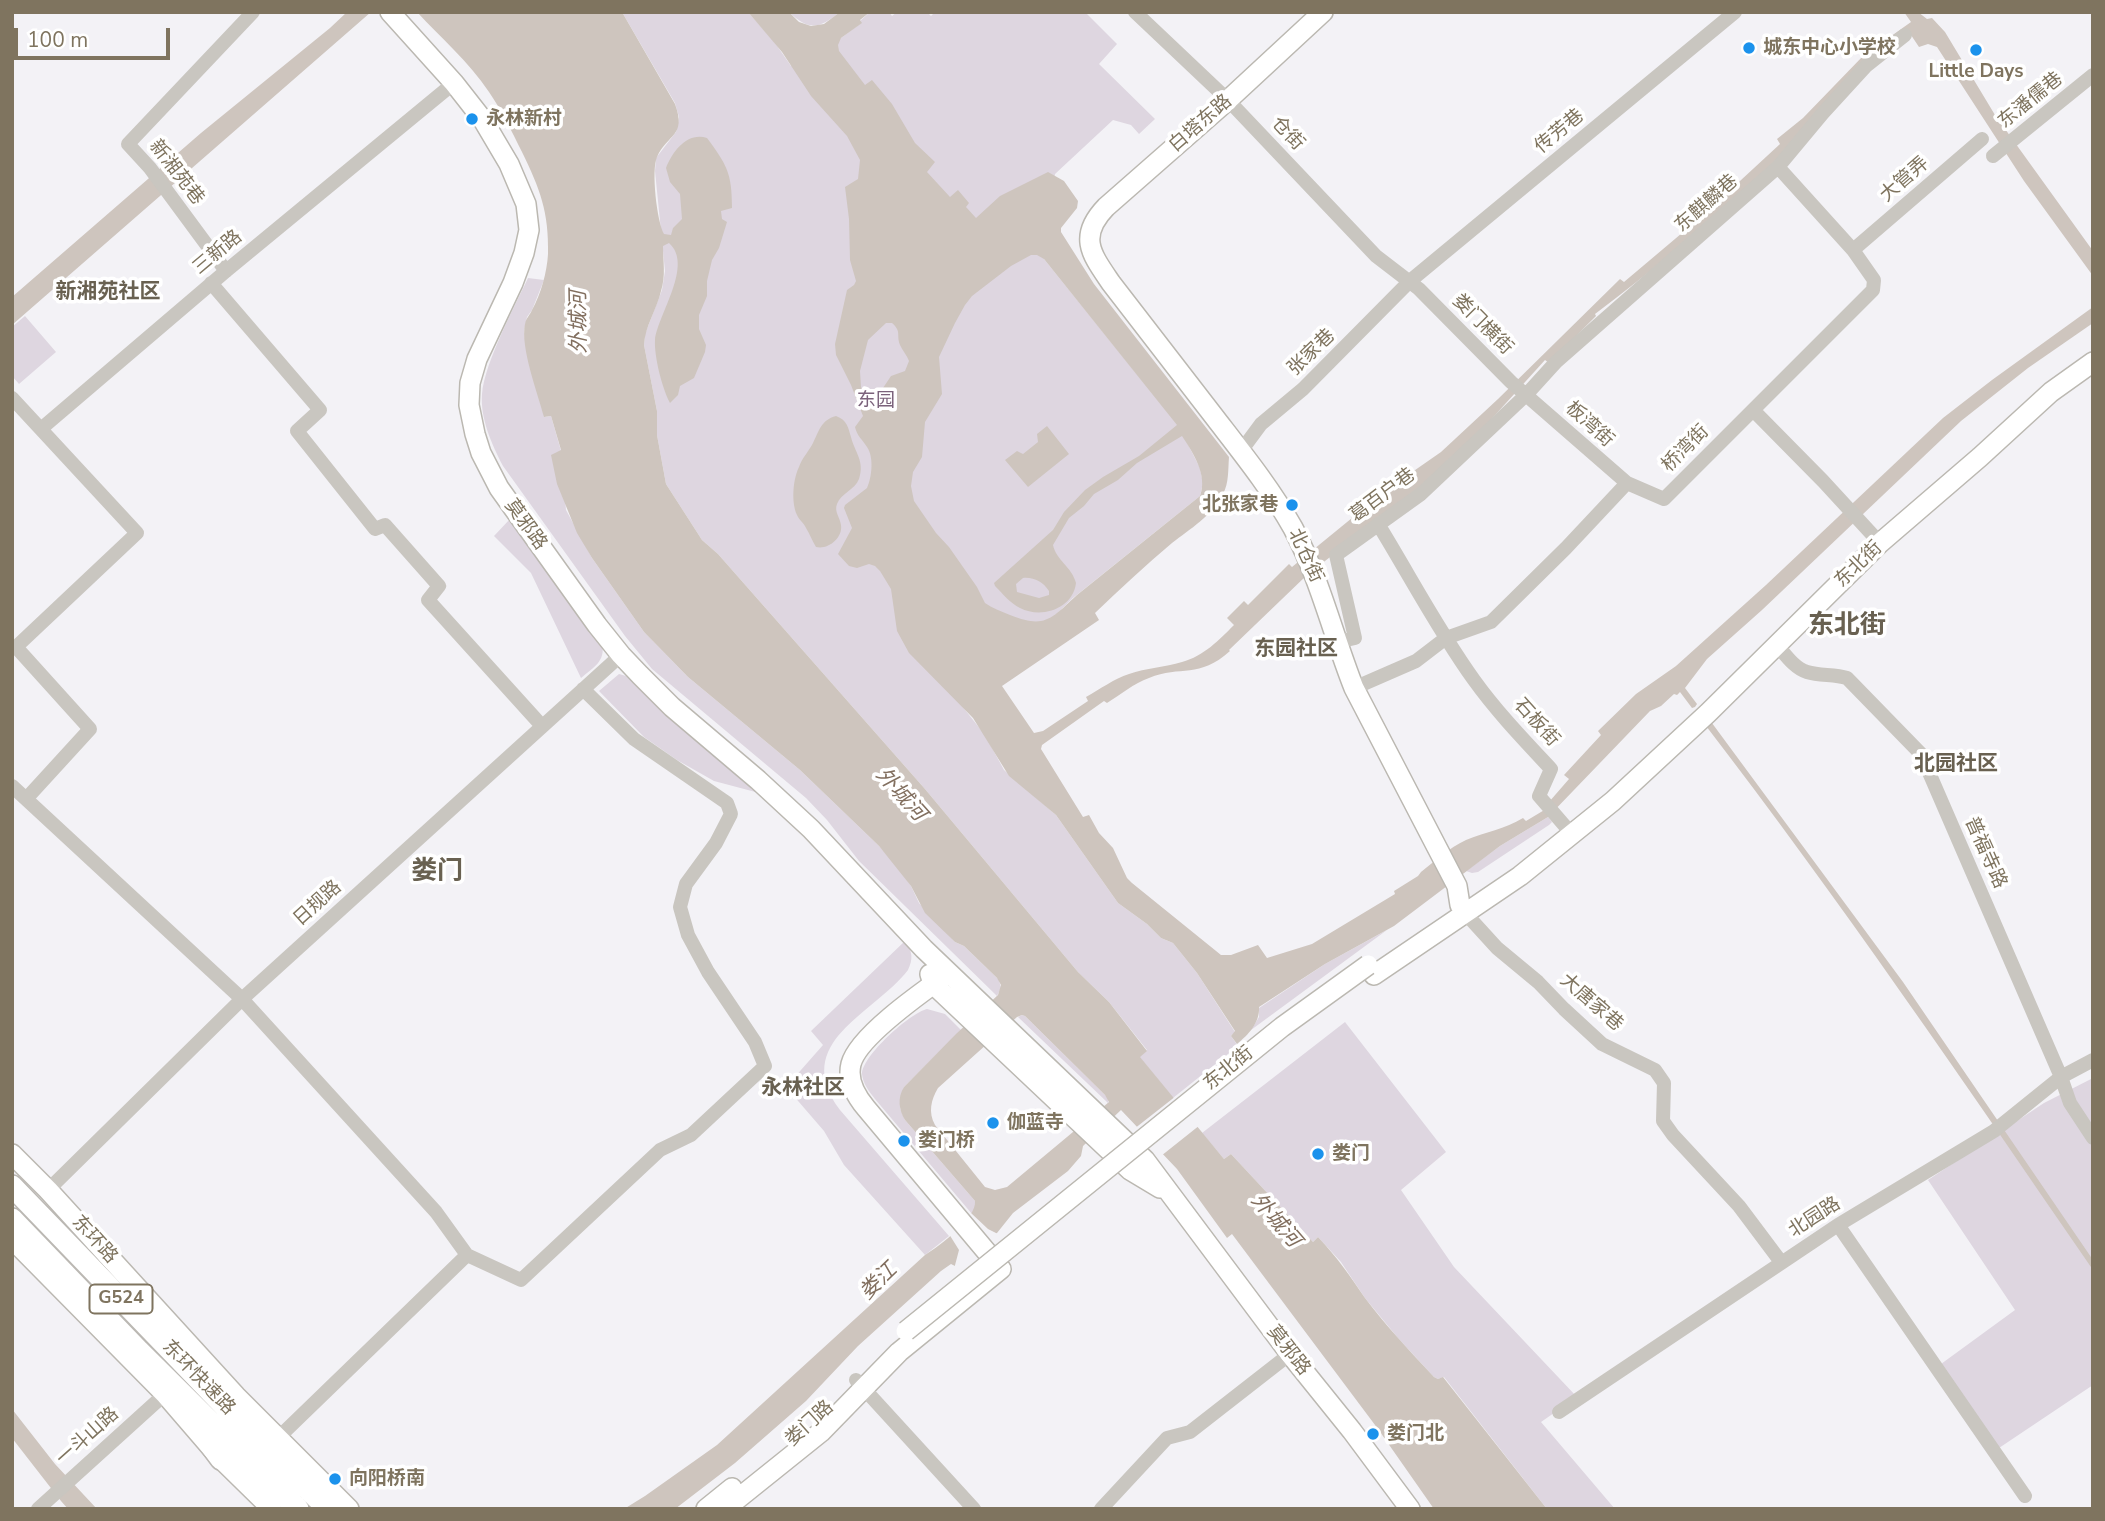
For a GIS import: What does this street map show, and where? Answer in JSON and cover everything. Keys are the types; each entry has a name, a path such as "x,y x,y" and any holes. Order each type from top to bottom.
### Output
{"highway":[{"name":"东环快速路","path":"12,1186 230,1412 328,1509"},
{"name":"东环快速路","path":"12,1219 139,1352 298,1509"},
{"path":"139,1352 221,1459"},
{"path":"236,1396 310,1490"}],"main road":[{"name":"莫邪路","path":"390,12 454,83 482,120 500,147 519,186 528,216 527,241 520,263 477,359 470,383 469,405 475,434 481,453 499,488 621,655 672,707 811,829 924,949 941,979 1105,1135 1130,1170 1167,1191 1410,1509"},
{"name":"白塔东路","path":"1088,242 1090,232 1102,211 1323,12"},
{"name":"北仓街","path":"1088,242 1095,260 1111,283 1276,499 1316,576 1354,688 1441,855 1461,902"},
{"name":"东北街","path":"910,1336 1282,1027 1371,970 1461,902 1571,833 1613,801 1709,713 1880,543 2051,392 2093,362"},
{"path":"941,979 861,1045 853,1058 850,1073 862,1103 997,1265"},
{"name":"东环路","path":"12,1154 236,1396 349,1509"},
{"path":"12,1239 272,1509"},
{"name":"娄门路","path":"725,1509 814,1438 860,1384 884,1350 910,1336"},
{"name":"娄门路","path":"706,1509 860,1384"}],"street":[{"name":"仓街","path":"1135,12 1228,100 1376,256 1410,281"},
{"name":"传芳巷","path":"1410,281 1735,12"},
{"name":"新湘苑巷","path":"226,271 167,191 128,144 243,16"},
{"name":"东麒麟巷","path":"1520,389 1556,362 1778,167 1866,66 1905,35"},
{"name":"东潘儒巷","path":"1998,153 2093,75"},
{"name":"三新路","path":"42,428 211,283 454,83"},
{"name":"大管弄","path":"1853,250 1982,139"},
{"name":"桥湾街","path":"1627,483 1664,499 1873,290 1874,280 1853,250 1778,167"},
{"name":"娄门横街","path":"1410,281 1520,389"},
{"name":"张家巷","path":"1241,451 1254,430 1303,389 1410,281"},
{"path":"211,283 320,410 297,430 375,529 385,525 439,586 428,600 542,726"},
{"name":"板湾街","path":"1520,389 1627,483"},
{"name":"葛百户巷","path":"1337,642 1354,638 1336,555 1421,494 1520,389"},
{"path":"12,398 137,533 16,648 90,729 26,799"},
{"path":"1753,410 1880,543"},
{"path":"1354,688 1416,661 1446,638 1491,622 1627,483"},
{"path":"1378,524 1446,638"},
{"name":"石板街","path":"1446,638 1507,722 1552,769 1539,796 1571,833"},
{"name":"普福寺路","path":"1777,645 1795,665 1807,672 1835,674 1847,678 1921,754 2062,1077 2070,1102 2093,1138"},
{"name":"日规路","path":"48,1190 242,999 621,655"},
{"path":"12,786 242,999 436,1212 467,1255 520,1280 660,1150 691,1135 765,1066 755,1042 703,963 688,935 680,907 686,884 716,843 731,814 726,803 634,739 583,689"},
{"name":"大唐家巷","path":"1461,902 1497,948 1538,982 1602,1044 1655,1070 1664,1083 1663,1121 1739,1206 1781,1262"},
{"name":"北园路","path":"1559,1412 1838,1225 1998,1128 2062,1077 2093,1060"},
{"path":"1838,1225 2025,1496"},
{"path":"278,1438 467,1255"},
{"path":"1101,1509 1167,1438 1190,1432 1290,1354"},
{"path":"860,1384 974,1509"},
{"name":"一斗山路","path":"38,1509 164,1394"}],"green space":[{"name":"东园","path":"622,12 748,12 773,40 791,66 841,38 861,23 870,12 889,12 892,16 897,12 927,12 931,16 935,12 1085,12 1117,44 1099,64 1155,119 1139,134 1131,125 1113,120 1055,174 1044,259 1178,425 1200,468 1203,483 1200,496 1073,598 962,706 985,735 1004,770 1056,815 1118,903 1161,938 1173,943 1197,973 1235,1032 1231,1036 1238,1046 1173,1098 1139,1057 1147,1050 1109,1002 1078,972 925,789 718,554 702,540 666,484 657,435 657,411 644,345 645,334 662,290 665,271 656,158 676,132 679,117 675,103"},
{"path":"789,12 840,12 826,22 814,26 802,22"},
{"path":"528,278 544,280 527,317 524,331 527,353 545,417 551,416 561,451 566,510 592,558 644,632 688,677 800,770 879,846 900,869 919,903 955,942 964,946 999,980 1001,988 997,996 859,861 806,798 652,669 625,636 503,466 485,422 482,394 494,351"},
{"path":"25,316 56,352 19,384 12,376 12,327"},
{"path":"510,519 602,644 600,660 581,678 531,573 494,536"},
{"path":"619,674 626,676 644,691 763,794 714,781 644,737 599,691"},
{"path":"1548,817 1552,822 1549,825 1478,872 1466,871 1500,846"},
{"path":"1387,930 1251,1030 1259,1017 1259,1008 1325,964"},
{"path":"905,941 911,956 908,970 842,1031 830,1048 825,1066 827,1086 840,1110 949,1236 925,1255 844,1165 824,1131 786,1087 823,1045 811,1031"},
{"path":"927,1009 945,1014 961,1030 904,1087 900,1108 905,1120 975,1201 972,1214 875,1099 862,1074 870,1057 888,1036 910,1018"},
{"path":"1022,1015 1109,1099 1108,1103 1018,1017"},
{"path":"1345,1022 1446,1152 1401,1190 1454,1267 1577,1397 1541,1422 1615,1509 1547,1509 1444,1377 1434,1377 1398,1338 1365,1298 1341,1262 1318,1237 1313,1242 1231,1154 1224,1159 1202,1133"},
{"path":"2093,1078 2093,1385 1999,1448 1941,1364 2015,1310 1928,1180 2044,1103"}],"water":[{"path":"347,12 371,12 12,325 12,297 201,133"},
{"name":"外城河","path":"417,12 622,12 675,104 678,115 677,129 661,149 655,164 656,196 664,234 671,235 673,228 682,219 680,194 670,182 666,168 677,149 687,140 707,138 724,163 731,186 732,208 721,211 722,219 727,222 719,248 712,260 707,296 699,315 699,329 706,345 705,352 694,378 680,386 678,395 670,403 659,372 655,340 678,264 676,252 669,243 663,246 663,285 644,345 657,411 657,435 666,484 702,540 718,554 925,789 1078,972 1109,1002 1147,1051 1140,1057 1224,1159 1231,1154 1313,1242 1318,1237 1398,1338 1434,1377 1443,1377 1547,1509 1434,1509 1378,1429 1232,1234 1227,1238 1177,1169 1121,1110 1083,1146 1081,1156 1068,1171 1013,1213 997,1233 957,1267 951,1264 941,1271 858,1346 806,1401 735,1463 675,1509 624,1509 717,1445 925,1255 956,1231 970,1215 975,1201 905,1120 900,1100 904,1087 998,995 1001,985 964,946 955,942 925,913 911,886 879,846 800,770 688,677 644,632 592,558 577,533 557,484 551,455 561,450 551,416 544,417 525,345 526,322 541,290 547,261 547,226 542,201 528,165 494,99 473,70","holes":["1025,1016 1109,1102 1007,1187 995,1190 985,1187 935,1125 931,1106 938,1088 1017,1017"]},
{"path":"748,12 789,12 799,22 811,26 824,24 840,12 870,12 860,20 862,23 841,38 839,51 865,85 872,80 892,104 915,143 935,162 927,172 950,197 958,190 969,203 966,207 976,218 1000,196 1048,172 1064,181 1078,201 1077,208 1061,228 1061,232 1094,284 1229,457 1225,490 1207,515 1162,551 1095,613 1099,620 1002,686 1034,733 1043,731 1088,701 1086,697 1118,679 1135,672 1176,664 1211,647 1234,625 1227,618 1244,601 1248,605 1289,564 1292,567 1362,507 1441,452 1620,279 1624,282 1701,217 1780,144 1777,139 1803,118 1863,56 1911,22 1904,12 1918,12 1927,19 1932,18 1945,32 1995,115 2093,251 2093,276 2024,181 1937,47 1928,44 1919,47 1909,32 1757,179 1678,248 1595,314 1549,363 1545,360 1487,424 1424,484 1307,575 1230,651 1209,665 1160,674 1138,683 1107,703 1104,701 1042,745 1041,749 1083,817 1089,815 1099,833 1113,848 1127,878 1221,955 1231,955 1258,945 1267,958 1312,944 1395,894 1394,891 1460,843 1523,818 1526,821 1546,809 1569,779 1564,775 1601,735 1598,731 1636,694 1676,666 1766,585 1943,418 2093,307 2093,323 2028,368 1961,421 1707,659 1685,688 1697,704 1695,707 1692,708 1680,692 1650,711 1548,817 1500,846 1394,926 1325,964 1259,1007 1255,1023 1237,1044 1231,1036 1235,1031 1197,973 1173,943 1161,938 1118,903 1056,815 1009,776 973,718 909,653 897,631 891,589 880,571 869,564 857,568 849,566 838,554 852,528 845,505 867,488 872,467 869,451 855,427 863,416 836,355 835,344 847,290 856,281 850,260 845,187 858,179 860,160 847,136 811,96 782,52","holes":["1031,255 1044,259 1177,425 1139,456 1085,490 1064,512 1053,530 994,583 995,586 1013,604 1028,611 1046,612 1062,605 1074,592 1076,583 1053,545 1069,518 1094,494 1118,480 1137,463 1182,436 1198,464 1202,480 1200,496 1054,616 1040,621 1022,619 985,603 977,587 914,501 911,486 913,472 922,457 925,422 942,394 939,357 955,323 972,296 1011,266","886,323 892,323 897,329 900,345 909,361 905,371 891,376 872,408 869,408 861,387 860,371 868,340","1023,578 1034,579 1047,588 1049,595 1039,598 1017,592 1016,584"]},
{"path":"836,416 848,427 861,473 857,483 837,504 840,534 830,545 816,547 795,510 794,484 800,464 821,426"},
{"path":"1047,426 1069,454 1028,487 1005,460 1017,451 1023,454 1038,442 1037,434"},
{"path":"1709,719 1903,982 2093,1260 2093,1270 1853,925 1703,722"},
{"path":"12,1409 55,1464 97,1509 68,1509 61,1501 12,1438"}],"pier":[{"path":"1176,1096 1200,1125 1161,1156 1134,1129"},
{"path":"971,1213 988,1229 1000,1235 957,1271 954,1269 959,1250 949,1234"}],"place":[{"name":"城东中心小学校","path":"1749,48"},
{"name":"Little Days","path":"1976,50"},
{"name":"永林新村","path":"472,119"},
{"name":"北张家巷","path":"1292,505"},
{"name":"伽蓝寺","path":"993,1123"},
{"name":"娄门桥","path":"904,1141"},
{"name":"娄门","path":"1318,1154"},
{"name":"娄门北","path":"1373,1434"},
{"name":"向阳桥南","path":"335,1479"}],"district":[{"name":"新湘苑社区","path":"108,293"},
{"name":"东北街","path":"1847,627"},
{"name":"东园社区","path":"1296,650"},
{"name":"北园社区","path":"1956,765"},
{"name":"娄门","path":"437,873"},
{"name":"永林社区","path":"803,1089"}],"water label":[{"name":"娄江","path":"879,1282"}]}
